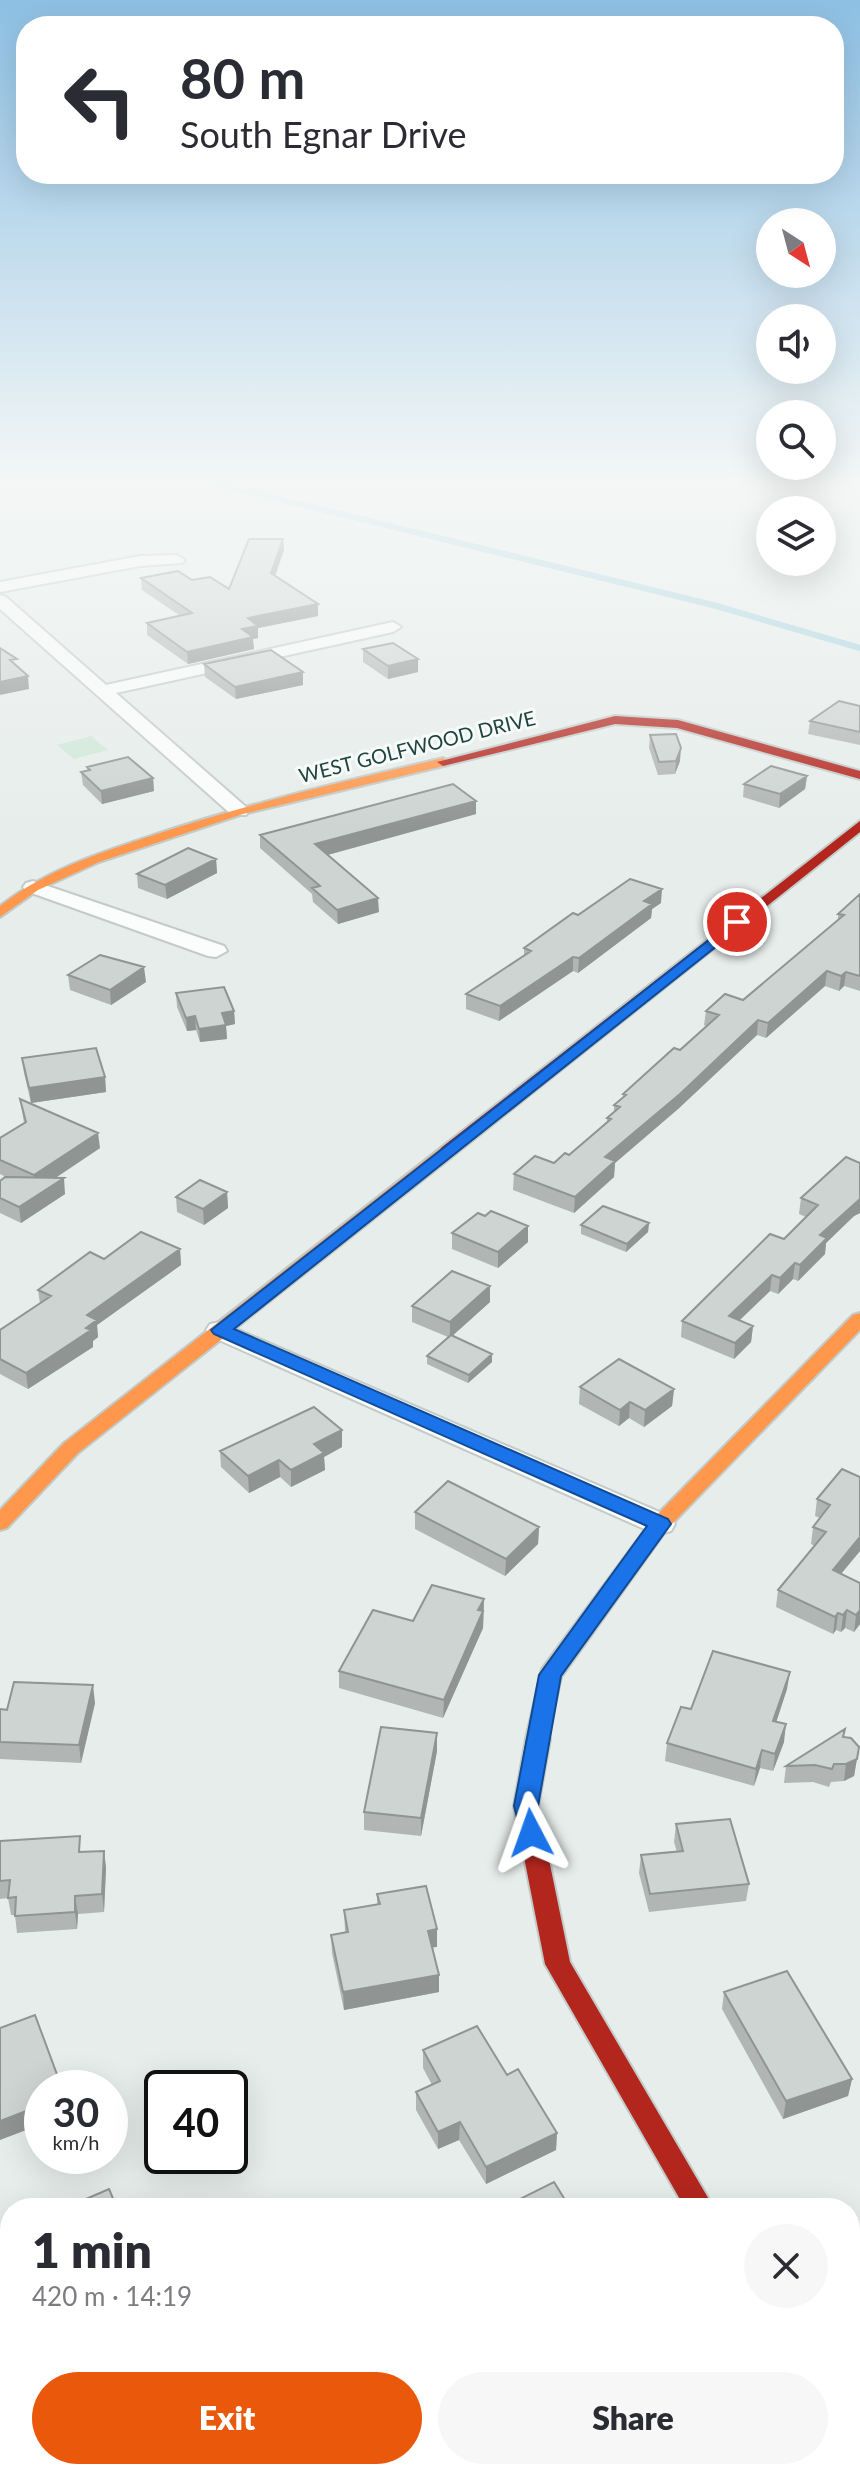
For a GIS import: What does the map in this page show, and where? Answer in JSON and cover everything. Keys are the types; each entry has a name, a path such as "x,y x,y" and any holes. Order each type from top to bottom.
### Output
{"street":[{"path":"0,600 106,690 239,811"},
{"path":"106,690 393,627"},
{"name":"WEST GOLFWOOD DRIVE","path":"0,913 33,887 94,859 239,811 615,720 678,724 860,775"},
{"path":"0,1523 71,1448 860,825"},
{"path":"33,887 216,951"},
{"path":"694,2198 558,1964 526,1806 550,1675 660,1524 860,1319"},
{"path":"220,1330 660,1524"}],"green space":[{"path":"91,736 108,750 74,759 57,745"}],"building":[{"path":"168,597 307,597 318,604 248,618 258,626 242,629 253,637 187,652 147,623 192,613"},
{"path":"393,643 418,659 388,666 363,649"},
{"path":"0,648 17,659 10,660 28,676 0,682"},
{"path":"271,650 303,672 235,687 204,664"},
{"path":"839,701 860,706 860,732 810,721"},
{"path":"676,734 681,748 676,761 659,762 650,735"},
{"path":"128,757 153,778 101,791 81,772 90,770 87,767"},
{"path":"771,766 807,776 780,794 744,784"},
{"path":"453,784 476,801 315,844 378,898 337,910 312,888 320,886 260,835"},
{"path":"188,848 216,859 165,885 137,874"},
{"path":"630,879 662,889 644,901 652,904 579,958 573,957 500,1006 466,994 531,951 524,948 573,913 578,915"},
{"path":"860,894 860,976 846,972 841,976 827,971 768,1023 758,1020 680,1094 605,1157 615,1161 575,1197 514,1174 535,1156 554,1163 565,1153 569,1155 611,1119 607,1118 620,1107 614,1105 626,1095 623,1094 674,1048 680,1050 719,1015 706,1011 725,994 743,1000 844,915 838,914"},
{"path":"100,955 144,967 110,990 68,975"},
{"path":"224,987 234,1011 222,1013 226,1025 199,1029 195,1016 186,1018 176,993"},
{"path":"96,1048 105,1077 29,1088 22,1058"},
{"path":"20,1099 98,1133 34,1175 0,1160 0,1138 26,1122"},
{"path":"846,1157 860,1163 860,1199 820,1235 827,1238 800,1265 795,1263 780,1278 772,1275 729,1316 753,1326 735,1343 682,1321 770,1234 784,1239 818,1205 801,1198"},
{"path":"5,1177 64,1178 19,1207 0,1198 0,1181"},
{"path":"200,1180 227,1192 203,1209 176,1197"},
{"path":"603,1206 649,1223 627,1244 581,1225"},
{"path":"491,1211 528,1226 498,1252 452,1233 478,1213 485,1216"},
{"path":"141,1232 180,1249 87,1315 97,1320 86,1328 91,1330 26,1373 0,1359 0,1330 51,1296 38,1290 90,1252 104,1259"},
{"path":"452,1271 490,1286 450,1322 412,1306"},
{"path":"451,1335 492,1354 469,1375 427,1356"},
{"path":"619,1359 674,1389 645,1410 630,1402 620,1410 580,1387"},
{"path":"314,1407 342,1430 314,1444 324,1453 291,1470 279,1460 248,1476 220,1451"},
{"path":"842,1469 860,1477 860,1537 833,1570 860,1583 860,1610 856,1615 847,1610 835,1617 778,1590 826,1532 813,1527 830,1505 817,1499"},
{"path":"448,1481 539,1527 506,1559 415,1512"},
{"path":"432,1585 484,1599 478,1610 483,1611 444,1700 339,1671 373,1610 413,1621"},
{"path":"713,1651 790,1672 773,1721 786,1724 775,1754 762,1750 756,1769 667,1743 681,1707 691,1709"},
{"path":"14,1682 93,1685 79,1745 0,1742 0,1709 7,1710"},
{"path":"381,1727 437,1733 421,1818 364,1812"},
{"path":"845,1729 843,1737 851,1738 859,1747 857,1759 846,1764 834,1764 832,1769 815,1765 786,1766"},
{"path":"730,1819 749,1884 650,1894 641,1855 683,1851 676,1824"},
{"path":"80,1836 79,1852 104,1851 102,1894 75,1896 75,1912 15,1916 16,1897 8,1898 10,1880 0,1881 0,1841"},
{"path":"426,1886 437,1929 428,1931 439,1975 343,1992 331,1935 348,1932 344,1910 380,1904 377,1894"},
{"path":"787,1971 852,2079 786,2101 724,1992"},
{"path":"35,2015 55,2070 24,2070 24,2112 0,2121 0,2028"},
{"path":"477,2026 507,2075 518,2069 557,2133 486,2167 460,2122 438,2132 416,2092 440,2081 423,2050"},
{"path":"554,2182 564,2198 522,2198"},
{"path":"109,2189 113,2198 88,2198"}],"waterway":[{"path":"679,597 860,648"}],"traffic: slow":[{"path":"0,913 33,887 94,859 239,811 443,762"},
{"path":"0,1523 71,1448 448,1151"},
{"path":"538,1739 550,1675 660,1524 860,1319"}],"traffic: jam":[{"path":"443,762 615,720 678,724 860,775"},
{"path":"448,1151 860,825"},
{"path":"538,1739 526,1806 558,1964 694,2198"}],"route":[{"path":"531,1833 526,1806 550,1675 660,1524 220,1330 737,922"}]}
